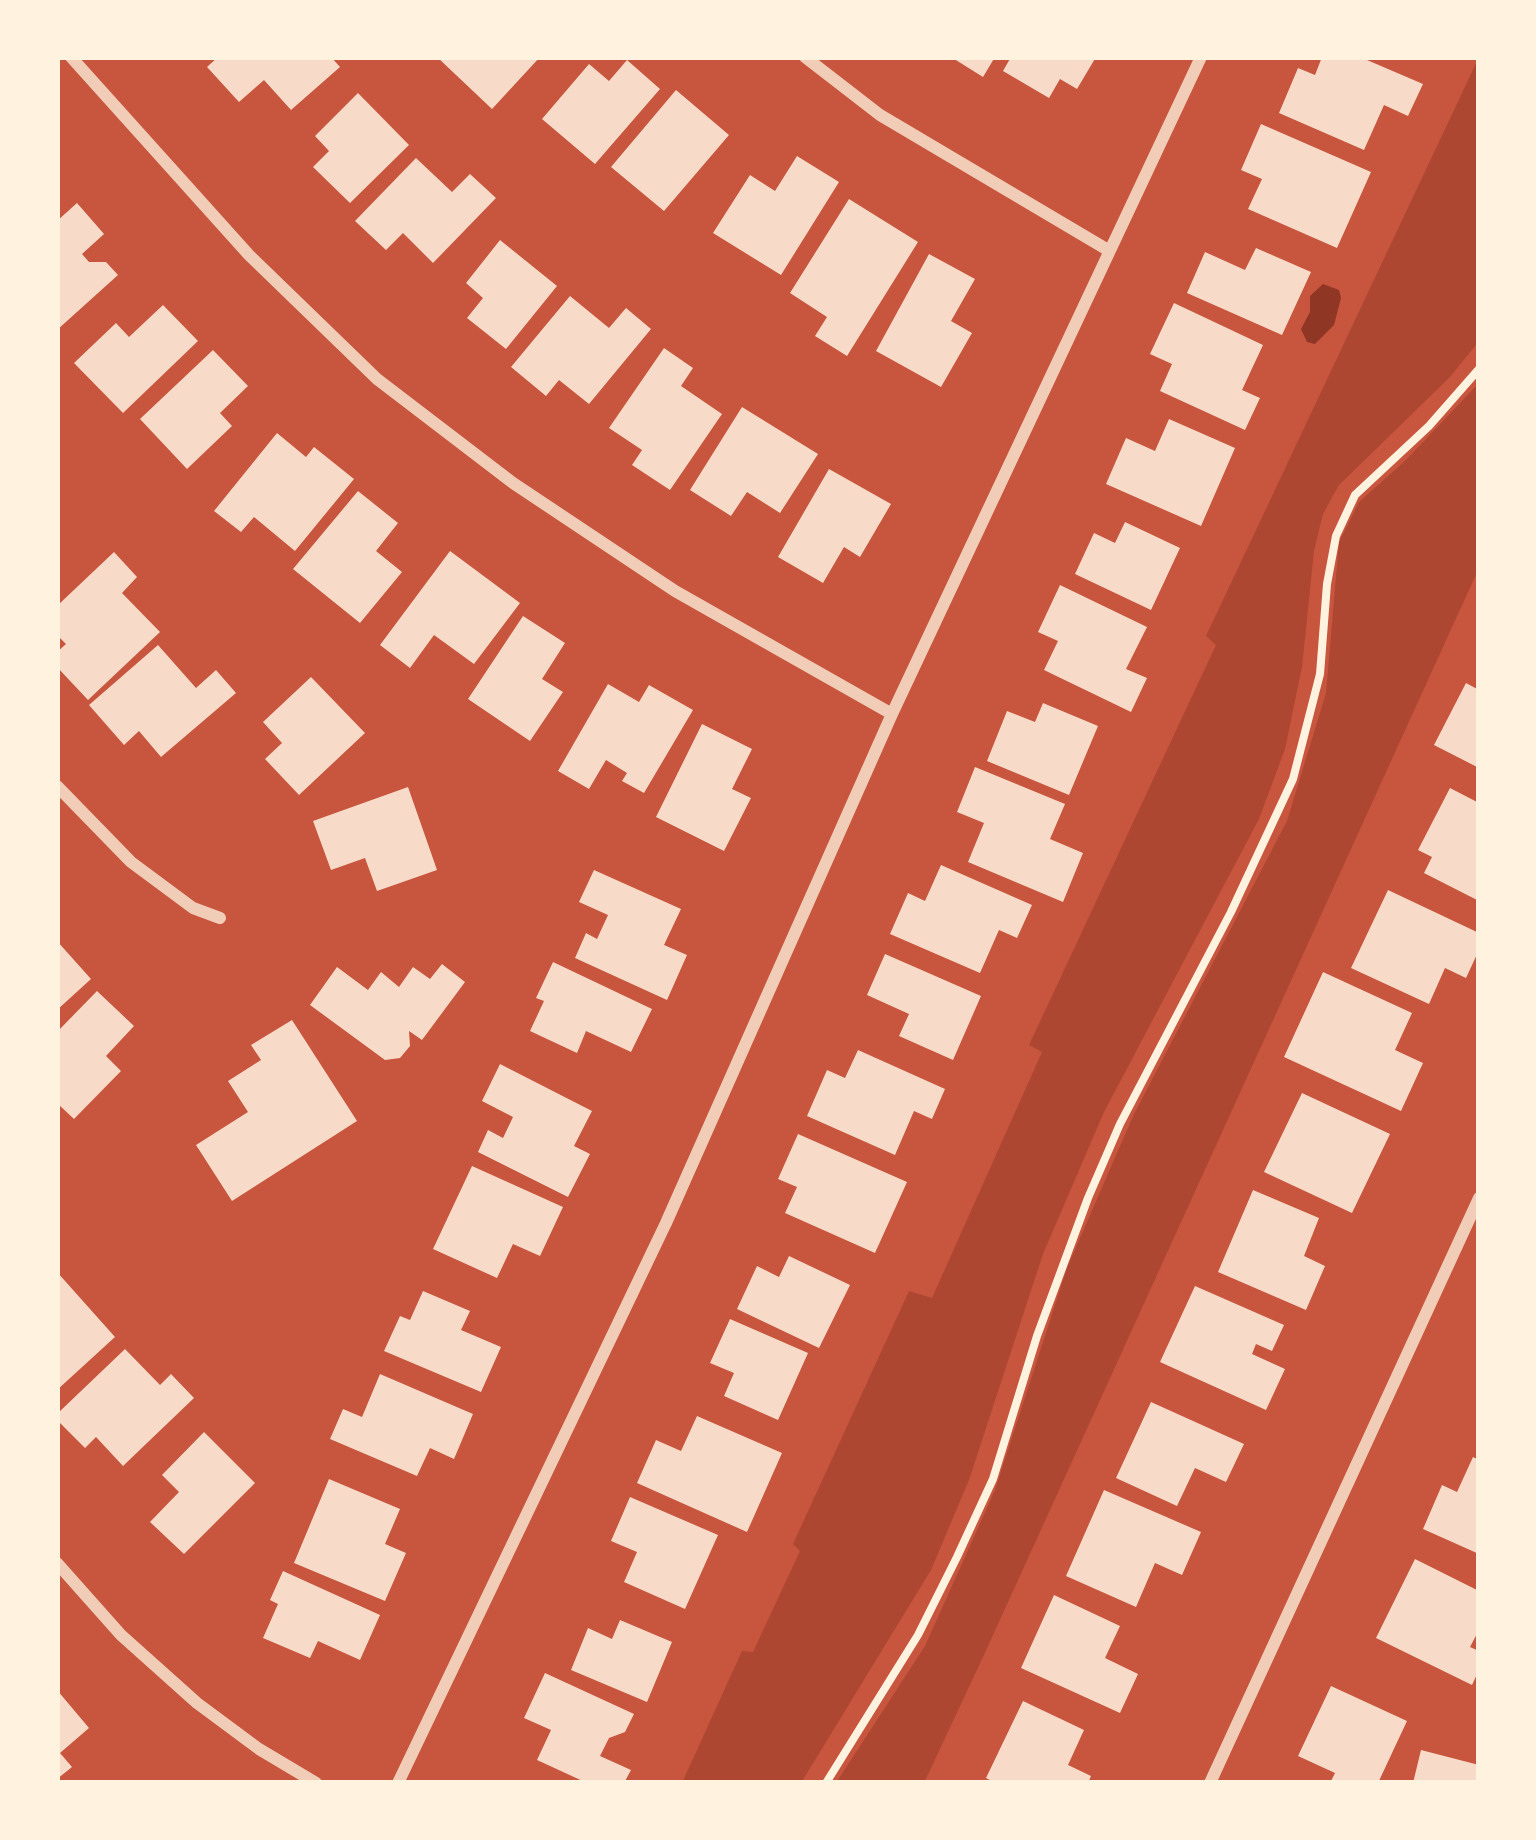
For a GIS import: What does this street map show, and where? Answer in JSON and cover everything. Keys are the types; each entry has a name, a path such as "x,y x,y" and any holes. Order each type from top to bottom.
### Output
{"street":[{"path":"71,57 249,255 377,379 513,483 675,591 892,714"},
{"path":"805,57 880,115 1108,250"},
{"path":"398,1783 667,1222 892,714 1202,57"},
{"path":"57,787 131,862 193,908 220,918"},
{"path":"1210,1783 1479,1198"},
{"path":"57,1563 121,1635 197,1703 316,1783"}],"path":[{"path":"826,1783 918,1635 957,1557 993,1479 1036,1336 1088,1198 1120,1124 1231,912 1293,778 1320,674 1336,536 1355,496 1429,427 1479,369"}],"shaded area":[{"path":"1479,57 1479,341 1450,377 1339,485 1323,514 1314,551 1302,667 1285,749 1259,819 1104,1112 1043,1254 969,1480 931,1570 801,1783 682,1783 742,1651 753,1652 800,1551 793,1544 909,1291 932,1298 1042,1052 1029,1045 1216,645 1206,636"},
{"path":"1323,284 1339,290 1341,298 1334,325 1315,344 1307,342 1301,329 1310,312 1310,296"},
{"path":"1479,383 1479,568 983,1657 924,1783 836,1783 925,1646 995,1490 1067,1268 1134,1114 1287,821 1326,693 1339,542 1359,502"}],"building":[{"path":"218,57 331,57 340,67 291,110 264,80 239,102 207,67"},
{"path":"437,57 540,57 492,109"},
{"path":"951,57 995,57 983,77"},
{"path":"1011,57 1096,57 1077,89 1060,79 1049,98 1003,71"},
{"path":"1322,57 1360,57 1423,84 1408,116 1384,105 1364,150 1279,113 1298,68 1315,75"},
{"path":"627,60 660,89 595,164 542,119 589,64 609,81"},
{"path":"676,90 729,135 664,211 611,167"},
{"path":"358,93 409,145 350,203 313,167 329,151 315,136"},
{"path":"1261,124 1371,172 1337,248 1248,209 1262,179 1241,170"},
{"path":"797,156 839,182 781,275 713,233 750,175 775,191"},
{"path":"416,158 452,192 470,174 496,198 433,263 403,233 386,250 355,221"},
{"path":"849,199 918,242 847,356 815,336 827,317 790,293"},
{"path":"77,203 104,234 82,254 89,262 106,262 118,275 57,330 57,221"},
{"path":"500,240 557,286 506,349 467,318 483,298 466,283"},
{"path":"1256,248 1311,272 1282,335 1187,293 1205,252 1245,270"},
{"path":"929,254 975,279 951,321 972,333 941,387 876,351"},
{"path":"570,296 609,328 626,308 651,329 589,404 559,380 546,396 511,367"},
{"path":"1174,303 1263,345 1242,390 1260,398 1245,430 1160,391 1172,364 1150,354"},
{"path":"163,305 198,341 123,413 74,363 116,323 129,337"},
{"path":"664,348 693,368 681,386 722,414 670,490 632,465 642,450 609,428"},
{"path":"213,350 248,386 220,413 232,426 187,469 140,419"},
{"path":"742,407 818,454 780,513 747,492 731,516 690,490"},
{"path":"1169,419 1235,448 1201,526 1106,484 1126,438 1155,451"},
{"path":"277,433 306,457 314,447 354,479 295,551 254,517 241,532 214,511"},
{"path":"829,469 891,504 860,557 844,547 823,583 778,557"},
{"path":"358,491 398,523 376,551 402,572 360,623 293,569"},
{"path":"1125,522 1180,548 1151,610 1075,574 1094,533 1115,543"},
{"path":"450,551 520,603 474,664 434,635 410,668 380,645"},
{"path":"114,552 137,577 122,593 160,632 88,700 57,667 57,652 66,644 57,635 57,606"},
{"path":"1060,585 1147,627 1126,669 1147,678 1131,712 1044,670 1058,641 1038,632"},
{"path":"523,616 565,643 542,679 563,692 530,741 468,699"},
{"path":"158,645 196,688 216,670 236,693 161,757 139,731 124,745 89,705"},
{"path":"311,677 365,733 299,795 265,759 282,743 263,722"},
{"path":"1466,683 1479,690 1479,768 1434,745"},
{"path":"608,684 639,702 649,685 693,710 644,793 622,781 627,773 606,760 589,789 558,771"},
{"path":"1043,703 1098,726 1069,795 987,761 1007,711 1035,722"},
{"path":"702,724 752,749 732,789 751,798 724,851 656,817"},
{"path":"975,767 1065,804 1050,839 1083,853 1063,902 968,862 984,823 957,812"},
{"path":"408,787 437,870 377,891 365,858 331,870 313,821"},
{"path":"1450,788 1479,803 1479,901 1424,873 1432,857 1418,850"},
{"path":"941,865 1032,905 1017,938 999,930 980,973 890,934 908,893 925,901"},
{"path":"594,870 681,909 664,945 687,955 667,1000 575,958 586,933 597,939 608,915 579,902"},
{"path":"1388,890 1479,933 1479,950 1466,978 1445,968 1429,1004 1351,968"},
{"path":"57,941 91,979 57,1010"},
{"path":"885,954 981,996 953,1060 899,1036 909,1014 867,995"},
{"path":"553,962 652,1009 631,1052 586,1031 577,1053 530,1031 544,1001 536,998"},
{"path":"442,964 465,982 422,1040 409,1031 410,1046 400,1058 385,1060 310,1005 337,967 368,990 381,972 399,987 413,967 430,979"},
{"path":"1323,972 1412,1013 1395,1050 1423,1063 1401,1111 1284,1057"},
{"path":"97,991 134,1026 106,1056 121,1071 74,1119 57,1103 57,1032"},
{"path":"292,1020 357,1121 232,1201 196,1145 248,1112 228,1081 261,1060 251,1045"},
{"path":"858,1050 945,1089 932,1119 914,1111 895,1155 807,1116 827,1070 845,1078"},
{"path":"500,1064 592,1111 574,1146 590,1154 568,1197 478,1152 488,1130 503,1138 513,1117 482,1101"},
{"path":"1302,1093 1390,1134 1352,1213 1264,1172"},
{"path":"798,1134 907,1182 875,1253 785,1213 797,1187 778,1179"},
{"path":"472,1166 563,1207 540,1256 513,1244 497,1278 433,1249"},
{"path":"1253,1190 1319,1218 1304,1256 1325,1266 1306,1310 1218,1272"},
{"path":"789,1256 850,1285 819,1348 737,1309 757,1266 779,1277"},
{"path":"57,1272 115,1337 57,1390"},
{"path":"1195,1286 1284,1325 1272,1351 1256,1344 1252,1354 1285,1369 1266,1410 1160,1362"},
{"path":"423,1291 470,1311 461,1330 501,1347 481,1392 384,1351 400,1316 410,1320"},
{"path":"730,1319 808,1353 778,1420 724,1396 734,1373 710,1363"},
{"path":"125,1349 160,1385 171,1374 194,1398 123,1466 96,1437 85,1448 57,1420 57,1414"},
{"path":"380,1374 473,1414 454,1459 430,1448 417,1476 330,1439 343,1409 362,1417"},
{"path":"1151,1402 1244,1444 1226,1482 1195,1468 1177,1506 1116,1478"},
{"path":"697,1416 782,1453 747,1532 637,1483 656,1440 681,1451"},
{"path":"204,1432 255,1483 184,1554 150,1522 179,1492 162,1475"},
{"path":"1473,1457 1479,1460 1479,1554 1423,1529 1442,1485 1457,1492"},
{"path":"329,1479 400,1509 385,1544 406,1553 385,1601 294,1563"},
{"path":"1104,1490 1201,1532 1182,1575 1155,1563 1136,1607 1066,1576"},
{"path":"630,1497 718,1535 685,1609 624,1582 637,1552 611,1541"},
{"path":"1415,1559 1479,1591 1479,1630 1470,1647 1479,1651 1479,1670 1472,1685 1376,1638"},
{"path":"283,1571 380,1615 360,1660 318,1641 310,1658 263,1638 278,1604 270,1600"},
{"path":"1054,1595 1120,1626 1105,1658 1138,1674 1120,1713 1021,1668"},
{"path":"620,1620 672,1642 647,1702 571,1670 588,1628 612,1639"},
{"path":"545,1673 634,1714 625,1732 609,1738 600,1756 631,1770 624,1783 587,1783 537,1760 551,1730 524,1718"},
{"path":"1331,1686 1407,1721 1378,1783 1330,1783 1335,1773 1298,1756"},
{"path":"57,1690 89,1728 60,1753 72,1767 57,1779"},
{"path":"1023,1701 1084,1730 1068,1765 1091,1776 1088,1783 996,1783 986,1778"},
{"path":"1421,1750 1479,1765 1479,1783 1413,1783"}]}
